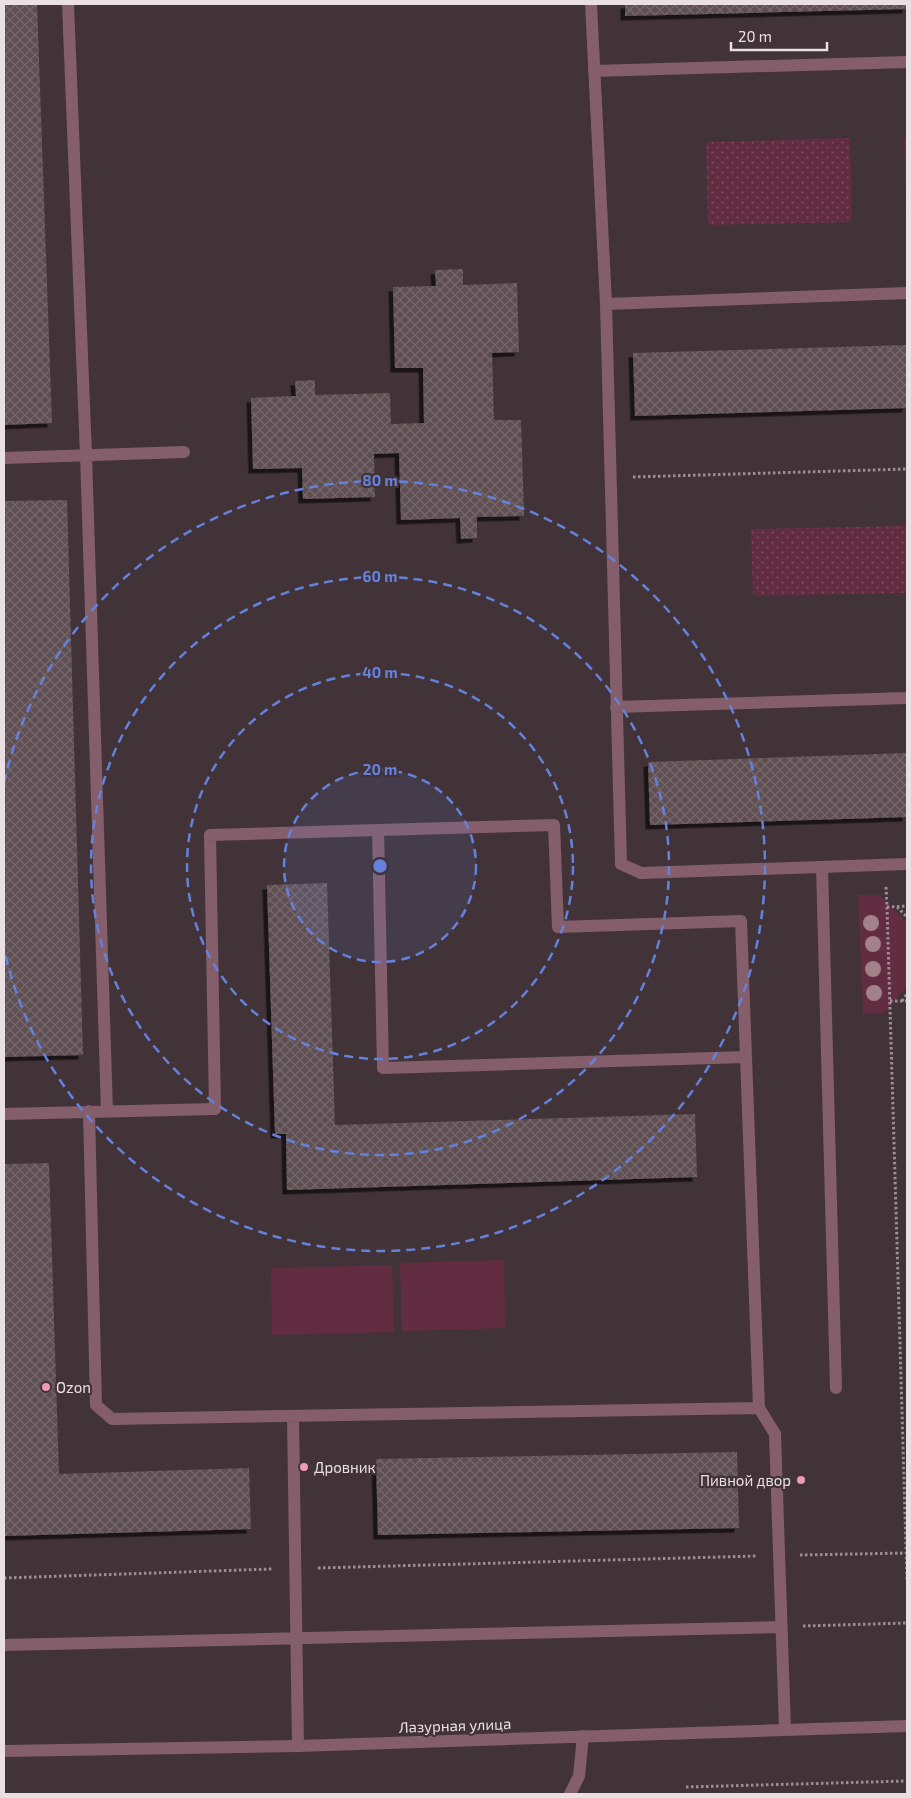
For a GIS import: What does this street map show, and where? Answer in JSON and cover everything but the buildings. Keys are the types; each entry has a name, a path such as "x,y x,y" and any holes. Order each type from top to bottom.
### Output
{"street":[{"path":"68,4 86,455 107,1111"},
{"path":"591,4 606,304 621,864 641,873 907,864"},
{"path":"594,71 907,62"},
{"path":"606,304 907,293"},
{"path":"4,458 184,452"},
{"path":"616,707 907,698"},
{"path":"4,1114 215,1109 210,836 554,825 558,927 741,921 759,1408 775,1434 785,1729"},
{"path":"378,830 383,1068 746,1057"},
{"path":"822,867 836,1388"},
{"path":"89,1112 96,1404 112,1419 759,1408"},
{"path":"293,1417 298,1746"},
{"path":"4,1645 781,1627"},
{"name":"Лазурная улица","path":"4,1751 298,1746 907,1726"},
{"path":"570,1794 579,1776 583,1736"}],"path":[{"path":"631,477 907,469"},
{"path":"885,864 906,1493 907,1580"},
{"path":"897,906 907,917"},
{"path":"887,907 907,906"},
{"path":"902,1001 907,994"},
{"path":"890,1001 907,1001"},
{"path":"4,1578 907,1552"},
{"path":"781,1627 907,1623"},
{"path":"686,1787 907,1781"}],"shaded area":[{"path":"850,138 852,222 708,225 706,142"},
{"path":"907,138 907,210 906,210 904,139"},
{"path":"907,526 907,593 753,596 751,529"},
{"path":"858,895 880,895 907,923 907,986 884,1013 863,1014"},
{"path":"504,1260 505,1328 402,1331 400,1263"},
{"path":"392,1265 394,1332 272,1335 271,1268"}],"place":[{"name":"Ozon","path":"46,1387"},
{"name":"Дровник","path":"304,1467"},
{"name":"Пивной двор","path":"801,1480"}]}
